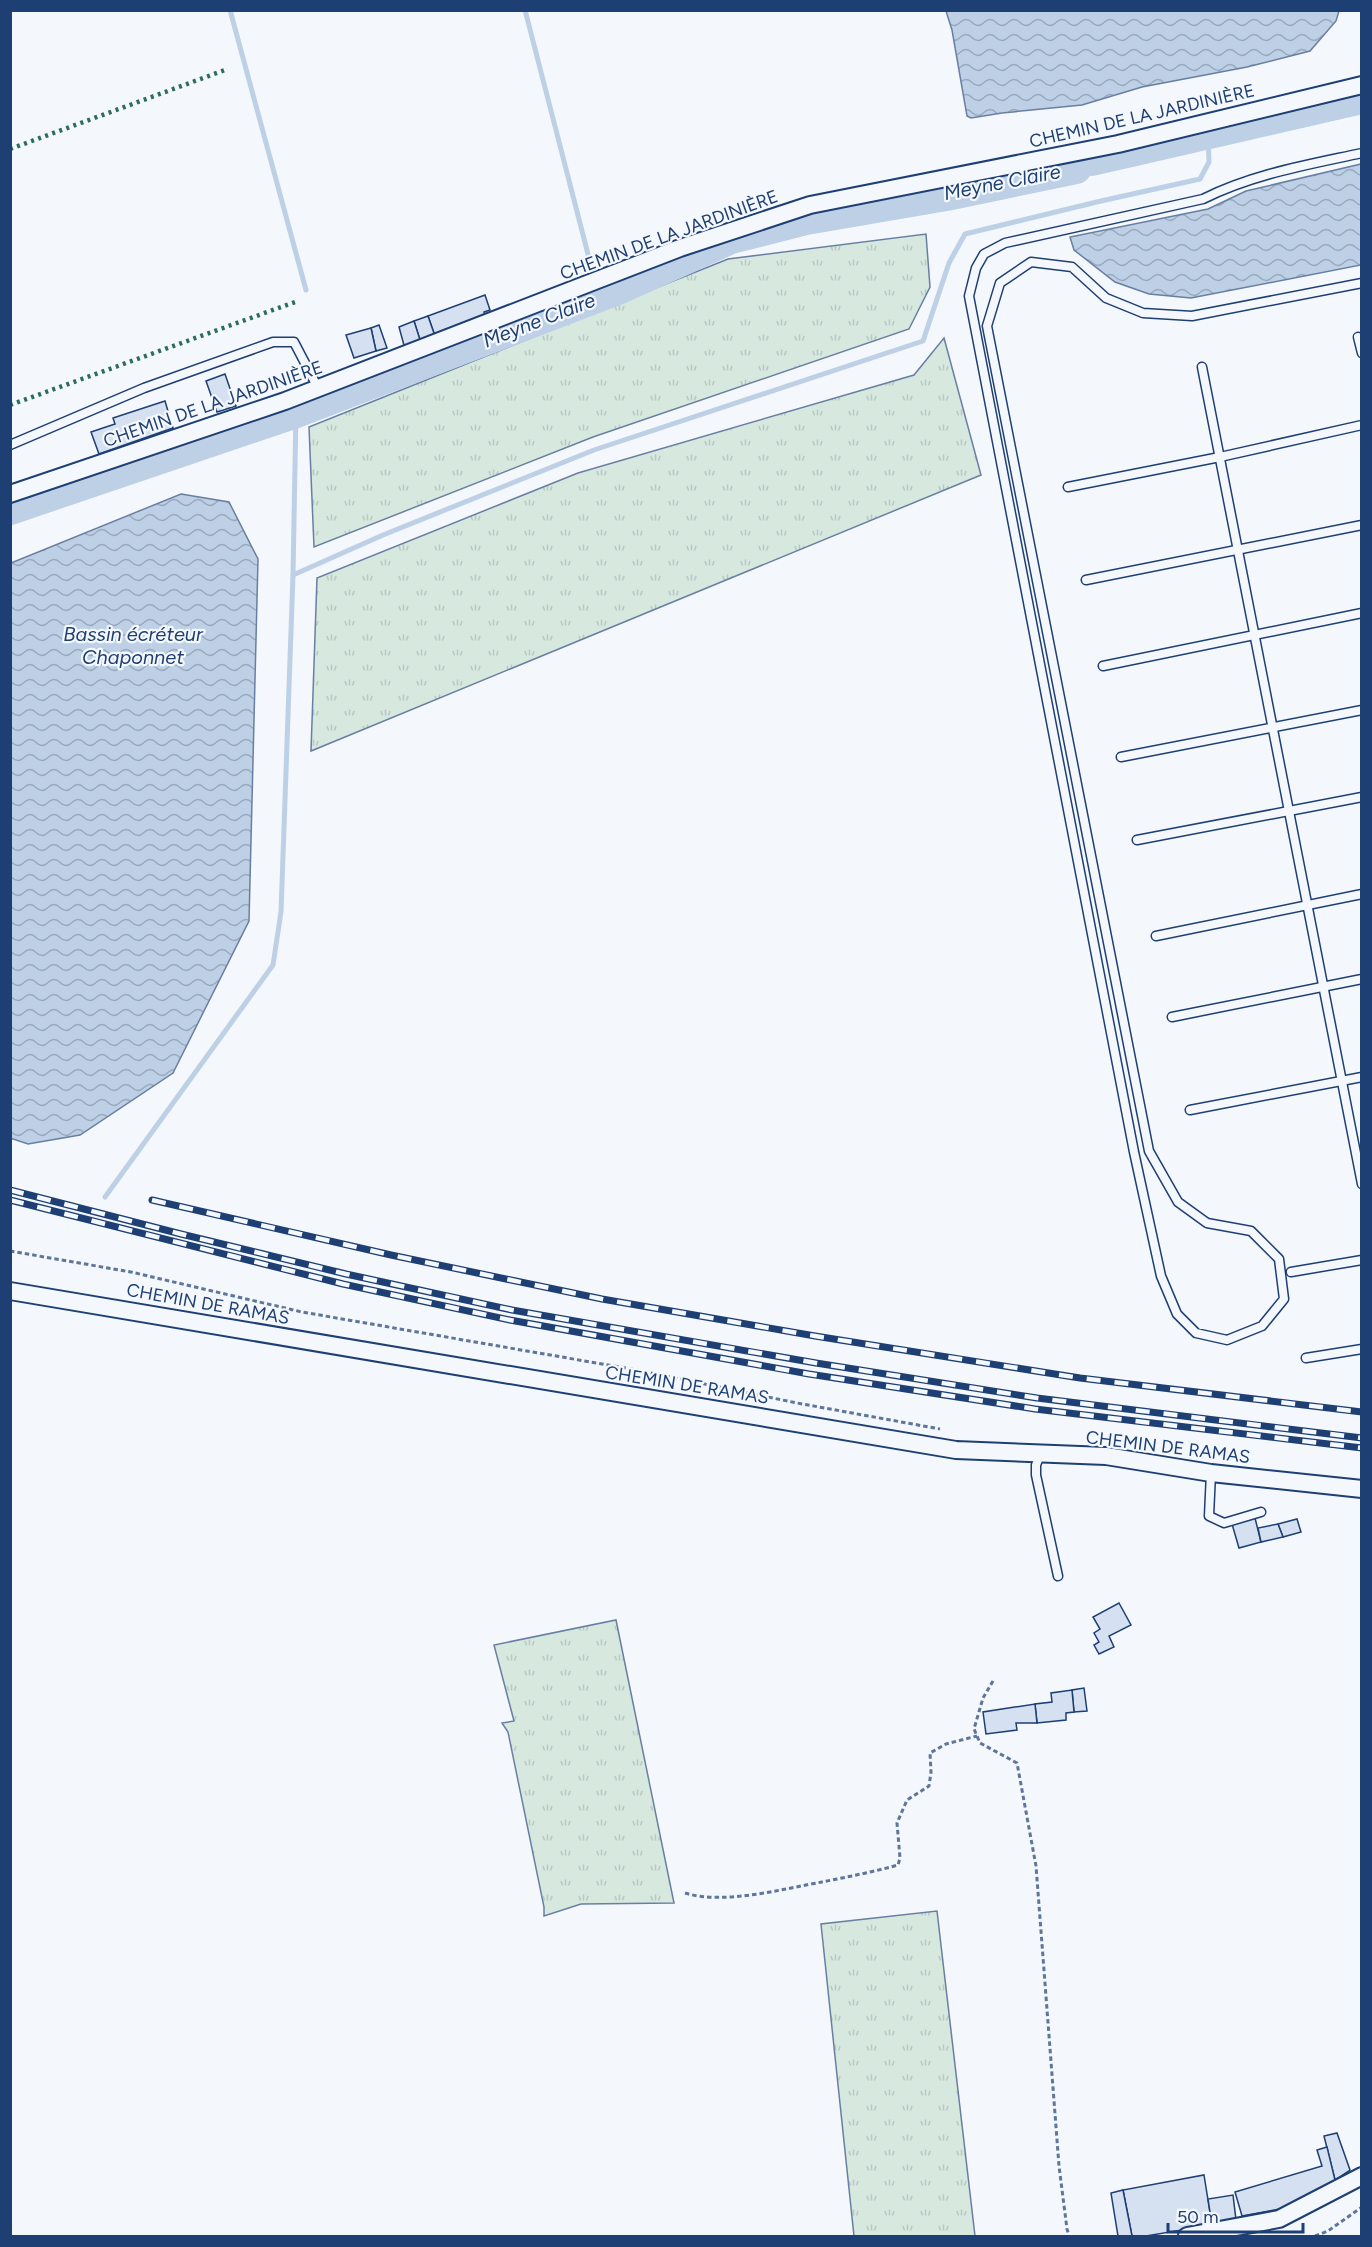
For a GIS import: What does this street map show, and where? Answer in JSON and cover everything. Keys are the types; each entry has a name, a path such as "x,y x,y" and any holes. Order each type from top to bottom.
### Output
{"street":[{"name":"CHEMIN DE LA JARDINIÈRE","path":"10,494 318,388 680,248 810,205 1118,144 1362,85"},
{"name":"CHEMIN DE RAMAS","path":"10,1291 944,1448 988,1452 1107,1456 1211,1473 1362,1489"},
{"path":"1187,2236 1279,2219 1362,2176"}],"lane":[{"path":"1362,153 1256,177 1229,186 1203,199 1005,243 984,254 976,268 969,296 1129,1128 1161,1276 1177,1314 1196,1333 1227,1340 1262,1326 1284,1299 1279,1259 1251,1231 1206,1223 1178,1202 1149,1151 987,326 1000,283 1031,262 1072,267 1106,298 1143,312 1192,316 1362,283"},
{"path":"1358,337 1362,352"},
{"path":"10,445 144,388 273,342 294,342 318,388"},
{"path":"1202,367 1362,1184"},
{"path":"1068,487 1220,457 1362,425"},
{"path":"1086,580 1362,525"},
{"path":"1103,666 1362,614"},
{"path":"1121,757 1362,710"},
{"path":"1137,840 1362,797"},
{"path":"1156,936 1362,894"},
{"path":"1172,1017 1362,980"},
{"path":"1190,1110 1362,1077"},
{"path":"1291,1272 1362,1260"},
{"path":"1305,1358 1362,1348"},
{"path":"1041,1453 1036,1465 1036,1475 1058,1576"},
{"path":"1211,1473 1209,1516 1224,1523 1261,1512"}],"path":[{"path":"10,1251 131,1272 302,1312 631,1369 797,1403 933,1426"},
{"path":"993,1681 983,1698 974,1729 980,1743 1017,1763 1036,1866 1059,2166 1066,2229 1070,2236"},
{"path":"685,1893 696,1896 731,1896 783,1889 898,1865 900,1858 897,1822 907,1800 929,1786 930,1753 946,1744 977,1736"},
{"path":"1315,2236 1328,2231 1362,2207"}],"green space":[{"path":"926,234 930,287 909,329 593,437 314,547 309,427 728,259"},
{"path":"944,338 981,475 311,751 317,578 578,473 914,375"},
{"path":"616,1620 674,1903 581,1904 544,1916 508,1732 502,1723 514,1721 494,1645"},
{"path":"937,1911 975,2236 854,2236 821,1924"}],"water":[{"path":"946,11 1339,11 1336,21 1310,51 1247,67 1142,87 1082,105 971,118 967,116 952,30"},
{"path":"1361,164 1361,265 1191,298 1149,294 1115,282 1074,250 1070,237 1208,209 1246,191"},
{"name":"Bassin écréteur Chaponnet","path":"181,494 229,502 258,559 249,921 173,1073 80,1135 28,1144 10,1138 11,563"}],"building":[{"path":"485,295 490,310 484,312 486,320 436,339 428,316"},
{"path":"428,316 436,339 421,343 414,321"},
{"path":"414,321 421,343 405,349 399,327"},
{"path":"379,325 387,348 376,351 371,328"},
{"path":"371,328 376,351 354,358 346,335"},
{"path":"225,374 236,406 217,412 206,381"},
{"path":"165,401 173,428 99,454 91,432 115,424 113,418"},
{"path":"1255,1518 1261,1542 1239,1548 1232,1524"},
{"path":"1297,1519 1301,1532 1283,1537 1278,1524"},
{"path":"1278,1524 1283,1537 1261,1542 1258,1528"},
{"path":"1119,1603 1131,1625 1109,1636 1114,1647 1099,1654 1094,1645 1099,1642 1094,1633 1100,1629 1093,1617"},
{"path":"1084,1688 1087,1711 1074,1712 1072,1690"},
{"path":"1072,1690 1074,1712 1066,1713 1066,1720 1037,1723 1035,1704 1052,1702 1051,1693"},
{"path":"1035,1704 1037,1723 1016,1723 1017,1730 986,1734 983,1712"},
{"path":"1337,2133 1350,2170 1335,2180 1324,2136"},
{"path":"1327,2147 1335,2180 1321,2190 1280,2209 1242,2216 1235,2192 1322,2166 1317,2150"},
{"path":"1204,2175 1212,2225 1146,2236 1132,2236 1123,2190"},
{"path":"1123,2190 1132,2236 1118,2236 1111,2193"},
{"path":"1233,2195 1236,2220 1212,2225 1208,2199"}],"waterway":[{"path":"230,10 306,290"},
{"path":"525,10 589,258"},
{"name":"Meyne Claire","path":"1092,160 1362,98"},
{"path":"293,575 383,535 594,450 923,341 949,263 965,234 1200,179 1209,162 1208,134"},
{"name":"Meyne Claire","path":"10,509 296,412 620,288 731,238 806,219 946,195 1076,168"},
{"path":"105,1197 273,965 281,912 293,575 296,412"}],"railway":[{"path":"10,1190 346,1274 512,1310 816,1363 1037,1398 1362,1438"},
{"path":"10,1200 343,1284 510,1320 809,1374 1035,1409 1362,1448"},
{"path":"152,1200 391,1255 602,1299 1080,1378 1362,1412"}],"hedge":[{"path":"10,149 225,70"},
{"path":"10,405 295,302"}]}
